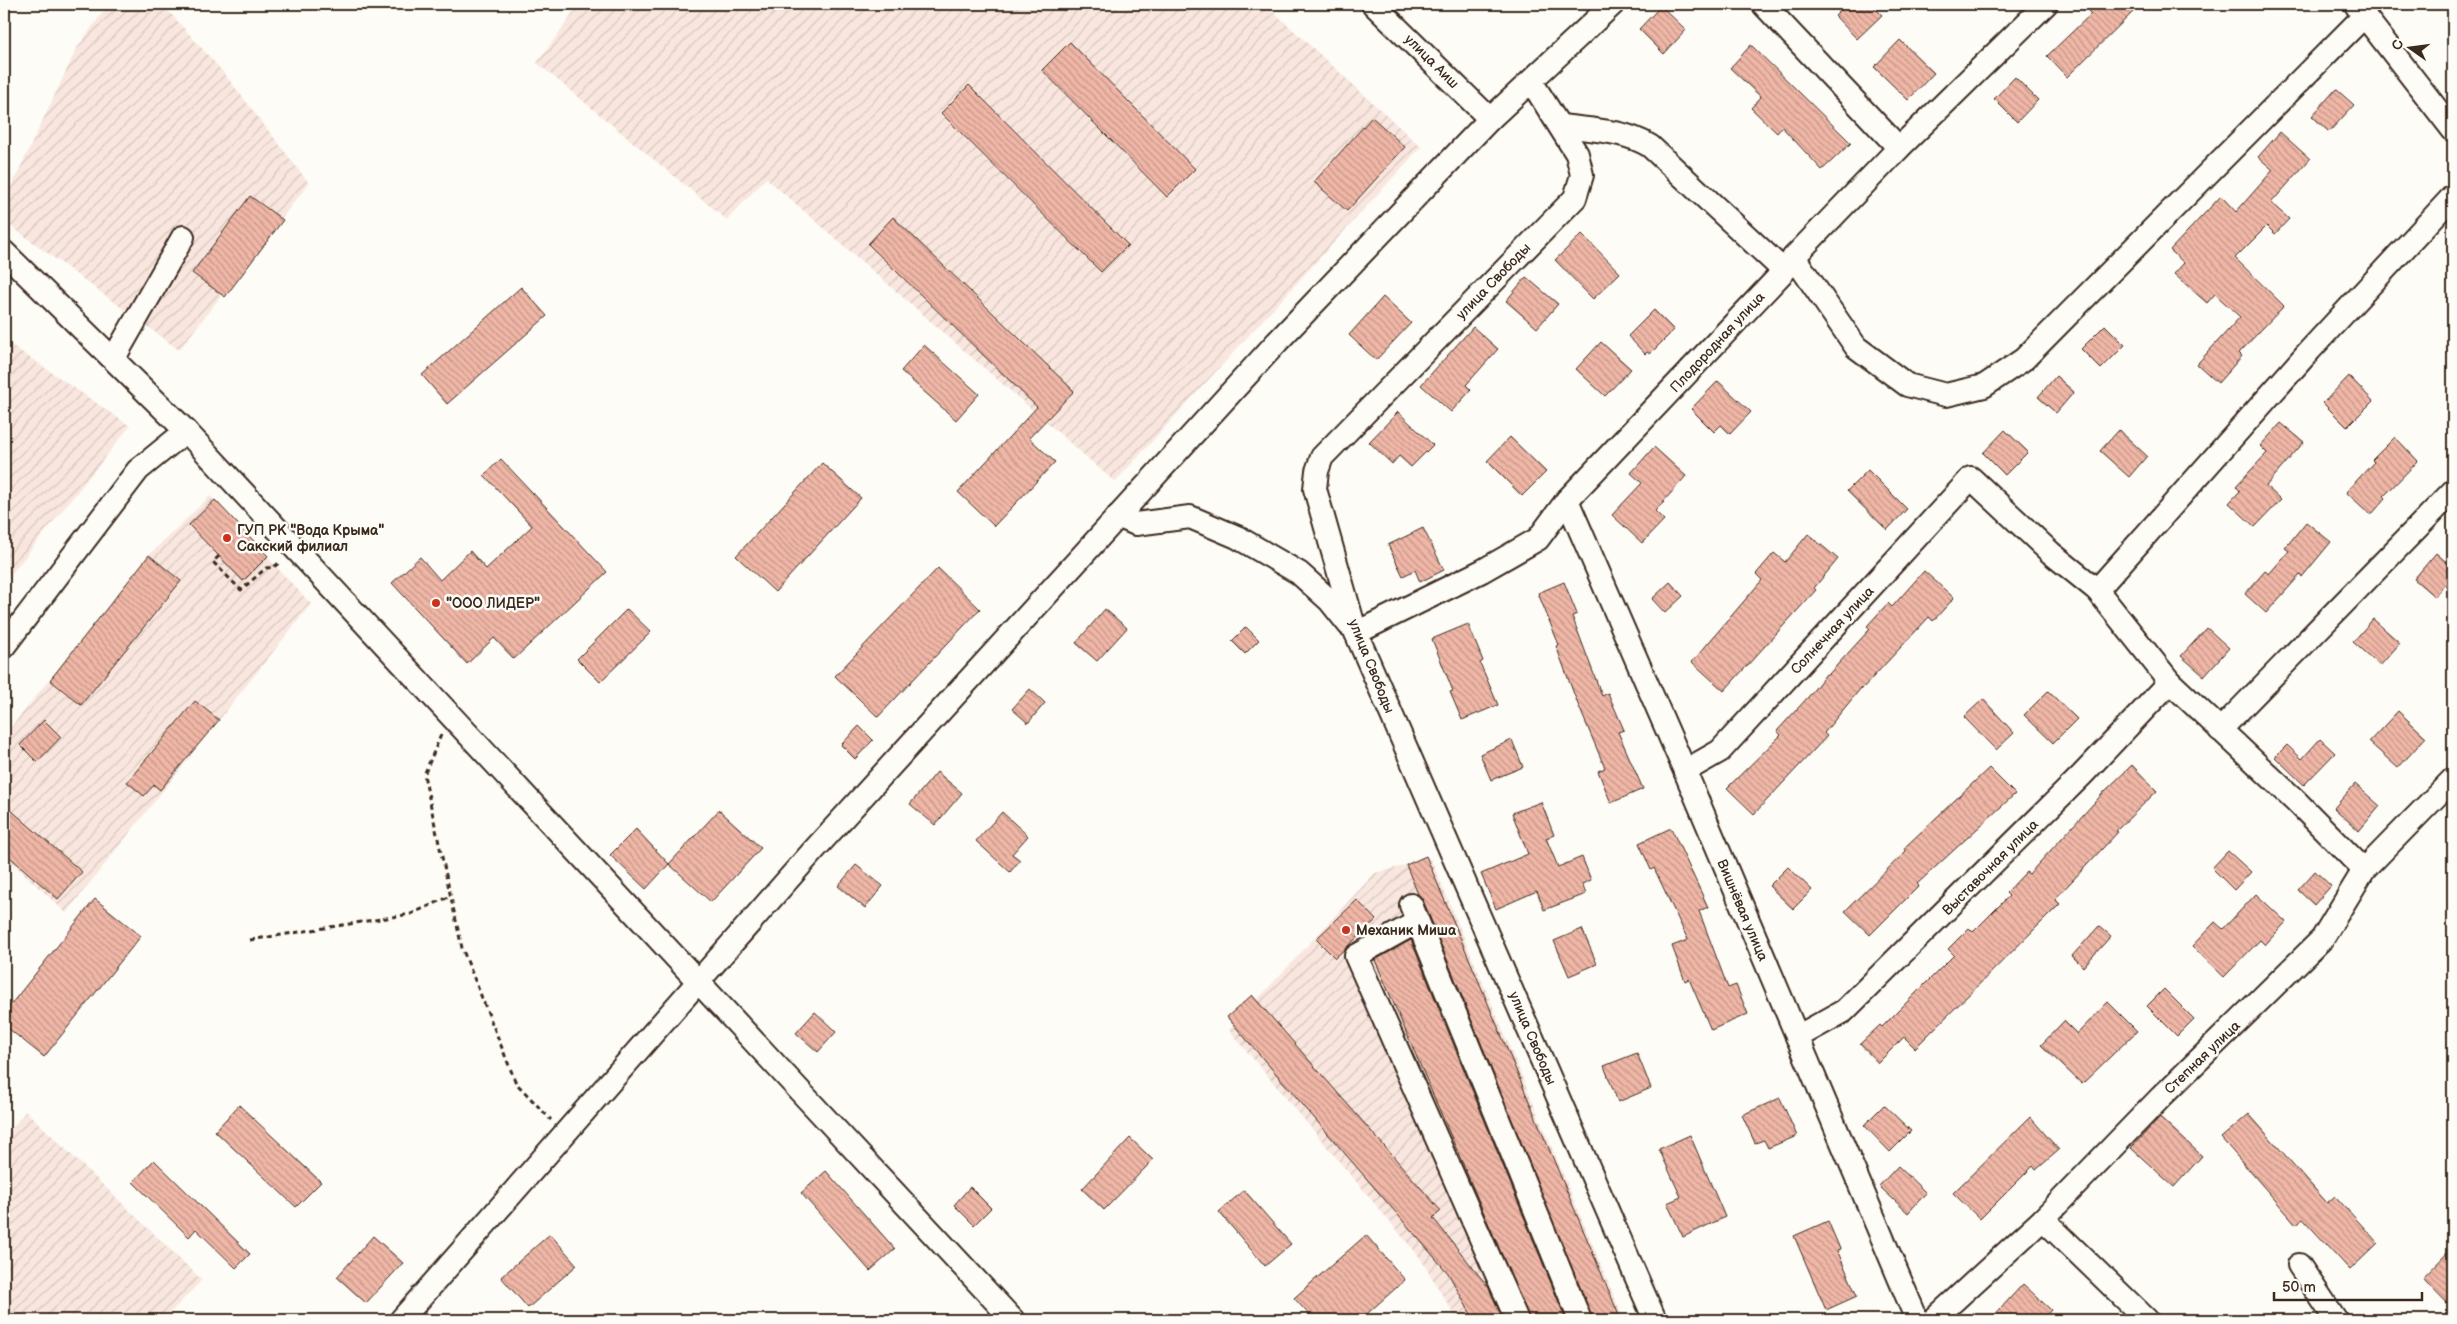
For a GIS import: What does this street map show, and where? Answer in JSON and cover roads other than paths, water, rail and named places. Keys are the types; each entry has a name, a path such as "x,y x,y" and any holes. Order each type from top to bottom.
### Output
{"street":[{"name":"улица Аиш","path":"1373,4 1490,119"},
{"path":"401,1320 820,844 1277,342 1490,119 1613,4"},
{"path":"1763,4 1899,148"},
{"name":"Плодородная улица","path":"1356,633 1482,571 1538,539 1567,500 1899,148 2046,4"},
{"path":"1562,126 1629,136 1650,146 1789,264 1856,347 1907,385 1946,395 1984,386 2024,359 2360,9 2453,130"},
{"name":"улица Свободы","path":"1531,81 1562,126 1578,154 1582,175 1575,198 1322,457 1317,471 1315,489 1356,633 1655,1320"},
{"path":"2364,870 2296,801 2170,682 2097,590 2310,350 2453,196"},
{"path":"114,358 183,237"},
{"path":"4,252 114,358 186,431 1013,1320"},
{"path":"4,646 138,470 186,431"},
{"name":"Солнечная улица","path":"1684,772 1720,751 1971,478 2051,553 2097,590"},
{"path":"2220,730 2453,491"},
{"name":"Вишнёвая улица","path":"1567,500 1917,1320"},
{"path":"1118,516 1136,524 1190,518 1237,538 1299,572 1330,600 1356,633"},
{"name":"Выставочная улица","path":"1797,1037 1844,1011 2082,775 2170,682"},
{"name":"Степная улица","path":"1933,1320 2043,1219 2160,1097 2322,940 2364,870 2453,778"},
{"path":"1517,1320 1356,956 1414,913 1580,1320"},
{"path":"2043,1219 2147,1320"},
{"path":"2299,1265 2336,1320"}],"place":[{"name":"ГУП РК \"Вода Крыма\" Сакский филиал","path":"227,538"},
{"name":"\"ООО ЛИДЕР\"","path":"436,603"},
{"name":"Механик Миша","path":"1346,930"}]}
